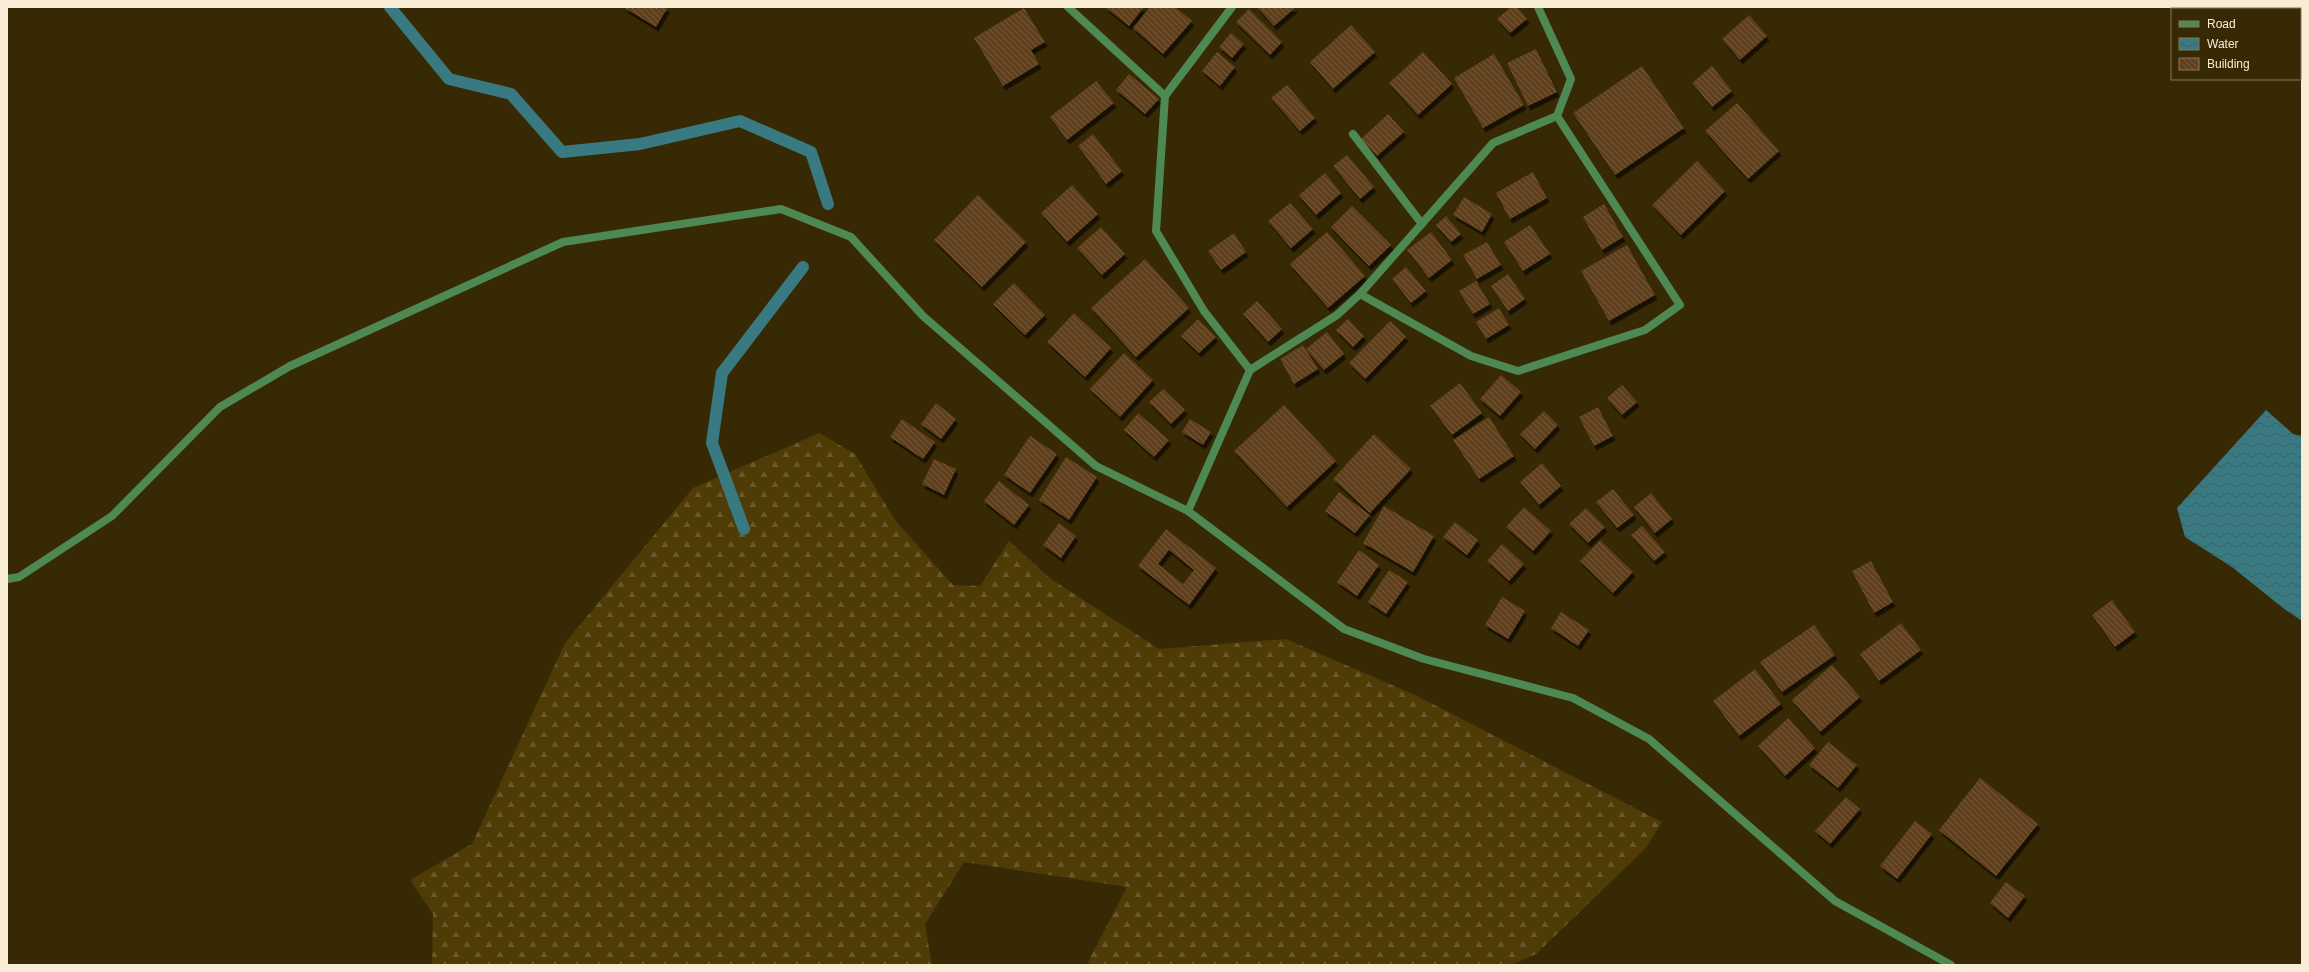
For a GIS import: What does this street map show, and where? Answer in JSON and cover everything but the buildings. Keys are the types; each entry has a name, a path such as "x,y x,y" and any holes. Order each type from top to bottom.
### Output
{"street":[{"path":"1068,7 1165,96"},
{"path":"1232,7 1165,96 1156,231 1204,311 1250,370"},
{"path":"1188,511 1250,370 1337,315 1360,294 1493,144 1557,116 1571,79 1538,7"},
{"path":"1360,294 1471,356 1518,371 1644,330 1680,304 1557,116"},
{"path":"1352,134 1422,224"},
{"path":"7,579 19,577 112,516 220,407 290,366 563,242 781,209 851,237 923,316 1096,466 1188,511 1344,629 1424,659 1572,698 1649,739 1835,901 1951,965"}],"green space":[{"path":"819,433 855,454 895,520 953,585 980,586 1009,541 1051,579 1159,649 1286,639 1415,695 1662,822 1646,848 1536,954 1512,965 1091,965 1088,962 1127,887 964,862 925,924 932,965 432,965 433,914 410,880 472,844 565,643 693,488"}],"water":[{"path":"2266,410 2293,434 2302,436 2302,621 2283,608 2232,567 2185,537 2177,508"}],"waterway":[{"path":"390,7 449,79 511,94 562,152 640,144 740,121 811,152 828,204"},
{"path":"744,529 712,443 722,373 803,267"}]}
